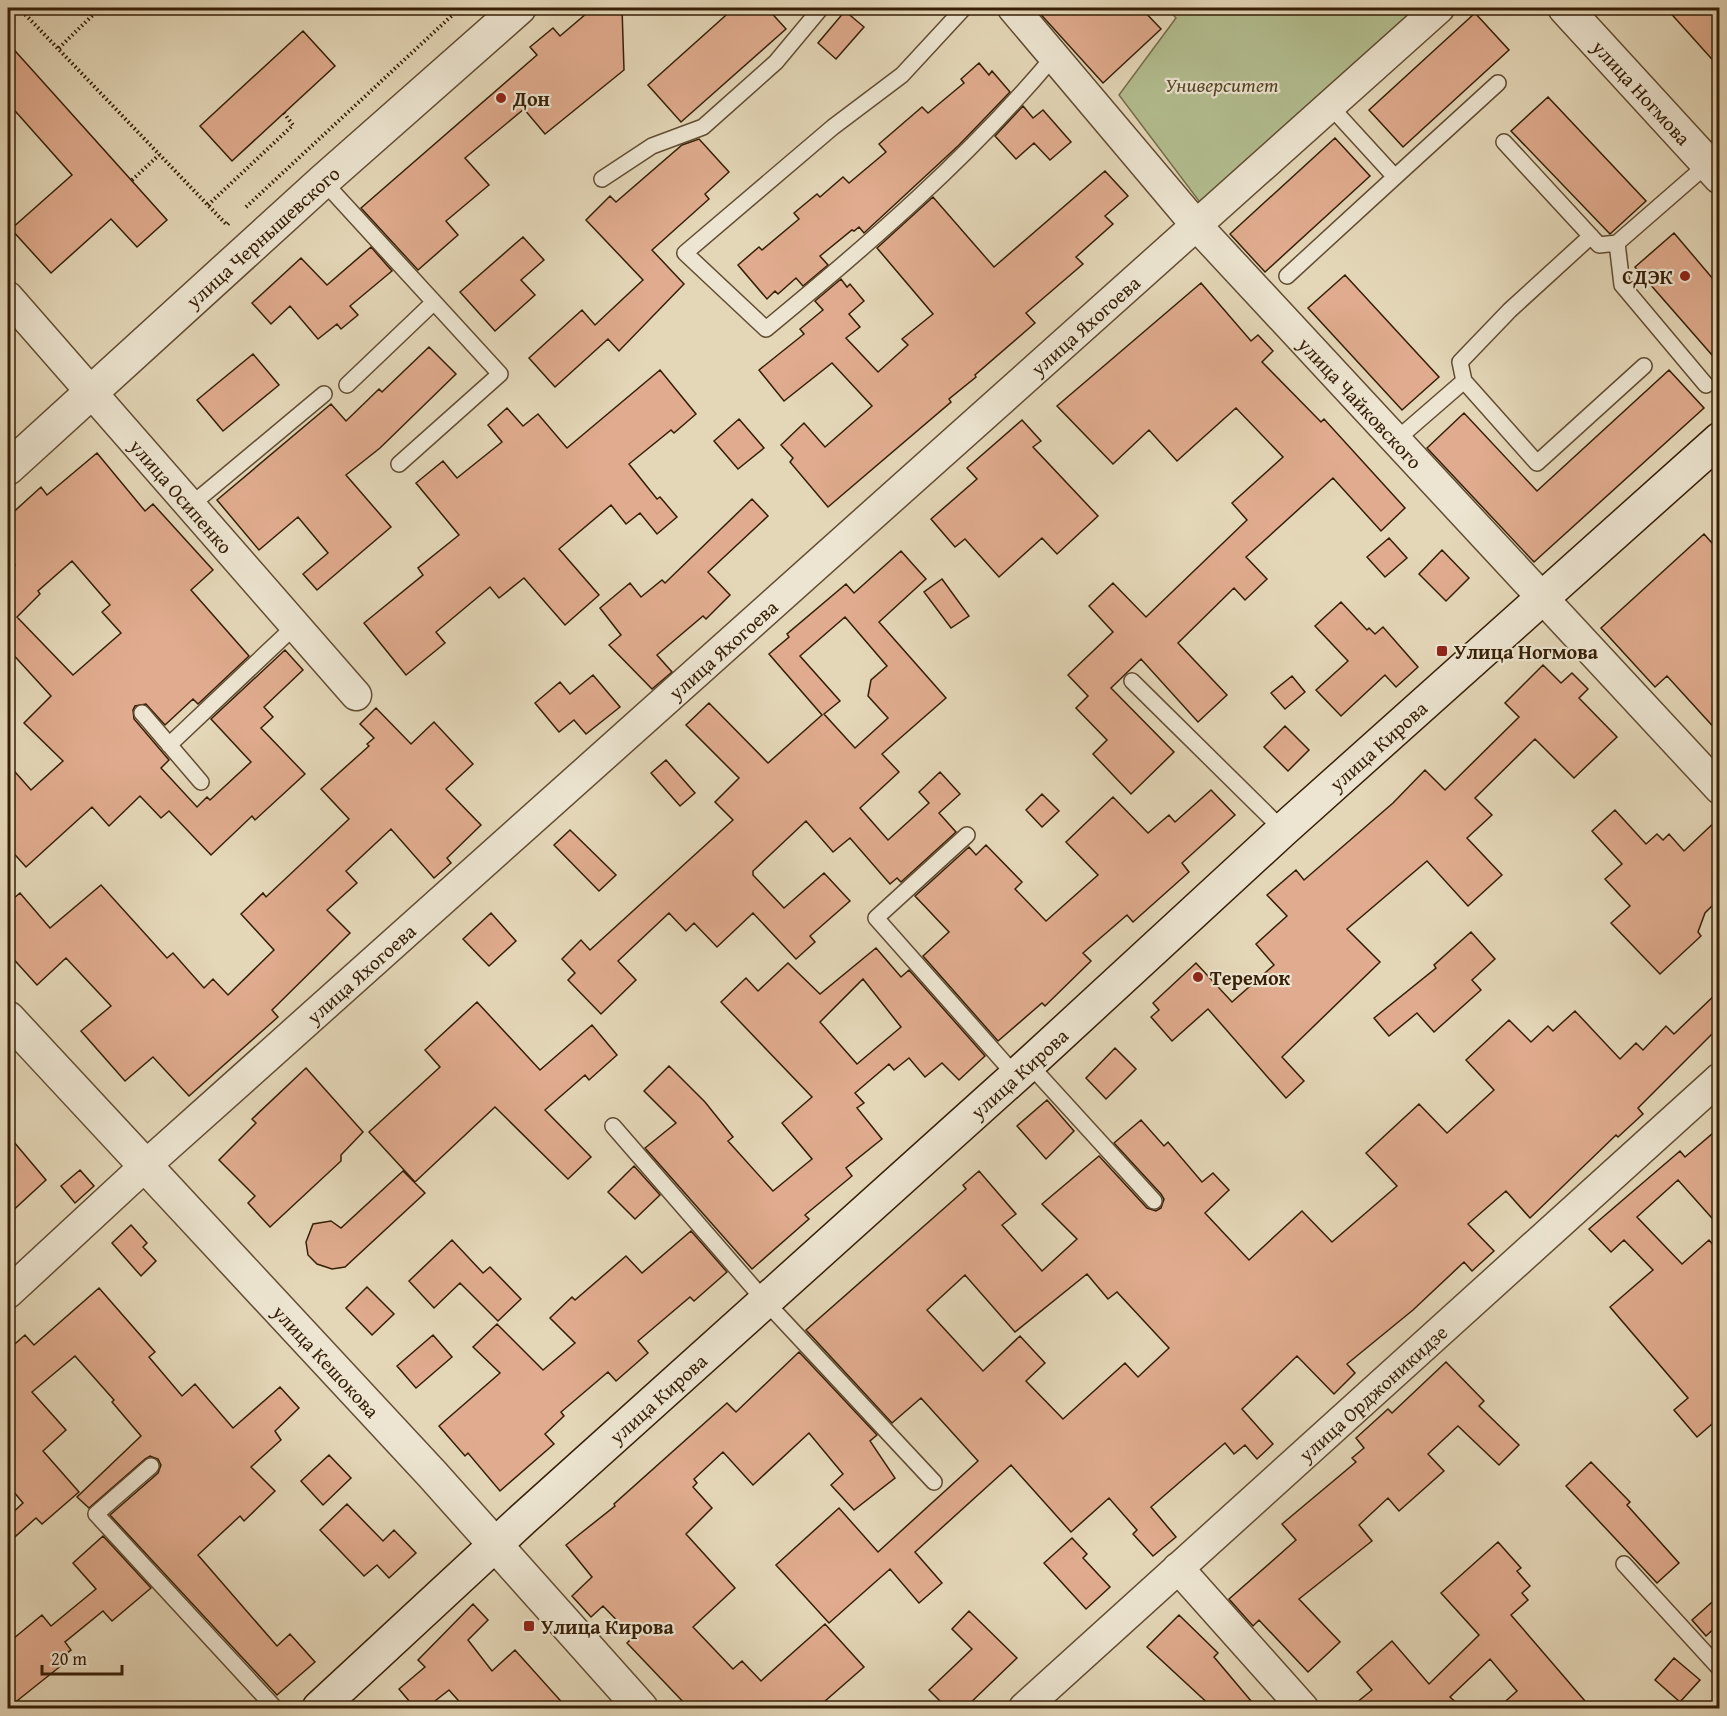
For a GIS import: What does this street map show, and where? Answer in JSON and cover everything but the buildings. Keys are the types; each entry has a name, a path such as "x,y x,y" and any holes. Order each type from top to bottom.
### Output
{"main road":[{"name":"улица Чернышевского","path":"8,468 323,181 519,8"},
{"name":"улица Ногмова","path":"1565,8 1716,165"},
{"name":"улица Кирова","path":"319,1708 765,1301 1023,1070 1283,831 1719,439"},
{"name":"улица Кешокова","path":"8,1018 496,1545 641,1708"}],"street":[{"name":"улица Чайковского","path":"1013,8 1197,226 1719,789"},
{"name":"улица Яхогоева","path":"8,1293 144,1167 1439,8"},
{"name":"улица Осипенко","path":"8,297 356,695"},
{"name":"улица Орджоникидзе","path":"1024,1708 1719,1078"},
{"path":"1178,1568 1303,1708"}],"lane":[{"path":"602,179 652,146 703,127 776,62 821,8"},
{"path":"964,8 902,75 833,126 685,253 766,329 881,235 1027,88 1055,55"},
{"path":"1287,276 1498,83"},
{"path":"1330,106 1395,177"},
{"path":"1504,142 1599,245 1617,243 1716,165"},
{"path":"323,181 500,374 399,464"},
{"path":"1591,236 1510,310 1460,362 1464,381 1537,463 1644,366"},
{"path":"1617,243 1622,285 1706,385"},
{"path":"347,385 434,302"},
{"path":"1396,440 1464,381"},
{"path":"191,504 324,394"},
{"path":"169,745 296,625"},
{"path":"1132,681 1283,831"},
{"path":"142,713 201,782"},
{"path":"967,835 876,918 1154,1201"},
{"path":"612,1126 765,1301 934,1482"},
{"path":"151,1466 96,1514 275,1708"},
{"path":"1624,1564 1719,1669"}],"path":[{"path":"20,8 227,225"},
{"path":"59,48 100,8"},
{"path":"244,209 460,8"},
{"path":"208,206 293,125 284,113"},
{"path":"132,180 159,155"},
{"path":"218,233 236,217"}],"green space":[{"name":"Университет","path":"1167,8 1421,8 1202,205 1119,95 1176,18"}],"place":[{"name":"Дон","path":"501,98"},
{"name":"СДЭК","path":"1685,276"},
{"name":"Улица Ногмова","path":"1442,651"},
{"name":"Теремок","path":"1198,977"},
{"name":"Улица Кирова","path":"529,1626"}]}
